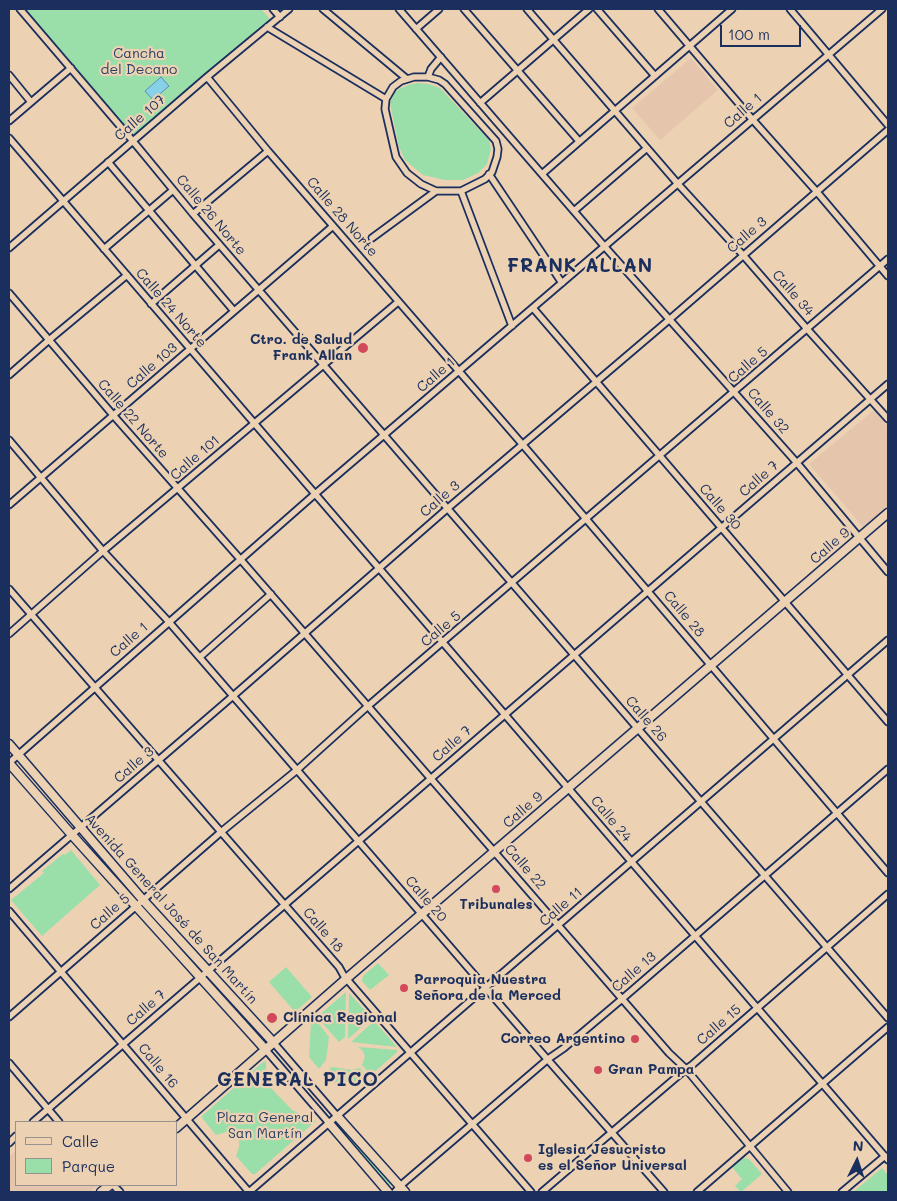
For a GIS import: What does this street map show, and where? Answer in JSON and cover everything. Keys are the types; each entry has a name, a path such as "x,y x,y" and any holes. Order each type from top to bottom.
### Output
{"main road":[{"name":"Calle 9","path":"178,1126 568,787 888,513"},
{"name":"Avenida General José de San Martín","path":"9,744 143,900 273,1042"},
{"name":"Avenida General José de San Martín","path":"9,763 265,1050"},
{"name":"Avenida General José de San Martín","path":"338,1116 400,1190"},
{"name":"Avenida General José de San Martín","path":"329,1123 388,1192"}],"street":[{"name":"Calle 26 Norte","path":"20,9 193,214 385,436"},
{"path":"273,9 280,17"},
{"name":"Calle 107","path":"9,248 132,140 290,9"},
{"path":"323,9 408,79"},
{"name":"Calle 32","path":"399,9 574,211 797,463 888,572"},
{"path":"416,29 439,9"},
{"path":"464,9 579,141"},
{"name":"Calle 34","path":"527,9 678,184 744,255 888,419"},
{"path":"480,103 589,9"},
{"path":"597,9 655,76"},
{"path":"658,9 888,276"},
{"path":"542,174 732,9"},
{"path":"790,9 888,125"},
{"name":"Calle 1","path":"9,763 315,494 882,9"},
{"path":"267,27 386,99"},
{"path":"428,77 431,69 441,57"},
{"path":"9,121 70,68"},
{"path":"9,75 31,102"},
{"name":"Calle 28 Norte","path":"207,77 268,151 459,372"},
{"path":"428,77 445,84 496,141 497,157 490,174 485,179 461,191 436,191 421,184 407,173 396,157 385,109 386,99 393,87 408,79 428,77"},
{"name":"Calle 3","path":"9,888 888,130"},
{"name":"Calle 24 Norte","path":"9,138 315,494"},
{"path":"574,211 647,148"},
{"path":"193,214 268,151"},
{"path":"108,162 234,311"},
{"path":"490,174 562,283"},
{"path":"104,249 173,190"},
{"path":"372,238 436,191"},
{"path":"461,191 512,326"},
{"name":"Calle 103","path":"9,505 333,226"},
{"path":"151,304 220,245"},
{"name":"Calle 5","path":"9,1017 221,832 297,770 368,706 513,584 888,259"},
{"path":"9,375 127,276"},
{"name":"Calle 22 Norte","path":"9,293 178,490 241,560"},
{"name":"Calle 101","path":"9,634 103,551 178,490 254,423 398,302"},
{"name":"Calle 30","path":"533,308 888,722"},
{"name":"Calle 28","path":"459,372 888,873"},
{"name":"Calle 7","path":"34,1121 888,384"},
{"name":"Calle 26","path":"385,436 888,1018"},
{"name":"Calle 20","path":"9,440 103,551 200,657 664,1192"},
{"name":"Calle 24","path":"315,494 886,1158"},
{"name":"Calle 22","path":"241,560 669,1053 686,1069 751,1146 761,1162 788,1192"},
{"name":"Calle 18","path":"9,589 531,1192"},
{"path":"200,657 271,594"},
{"name":"Calle 11","path":"249,1192 888,640"},
{"name":"Calle 13","path":"400,1190 472,1124 548,1059 564,1048 888,769"},
{"name":"Calle 15","path":"542,1192 692,1065 888,894"},
{"name":"Calle 16","path":"9,911 249,1192"},
{"path":"697,1192 888,1027"},
{"name":"Avenida General José de San Martín","path":"273,1042 338,1116"},
{"name":"Avenida General José de San Martín","path":"265,1050 329,1123"},
{"path":"9,1063 58,1121"},
{"path":"842,1192 886,1158"}],"shaded area":[{"path":"691,58 718,90 660,140 632,108"},
{"path":"874,410 888,427 888,506 863,527 809,464"},
{"path":"15,1151 15,1186 98,1186 90,1192 9,1192 9,1157"}],"green space":[{"name":"Cancha del Decano","path":"21,9 261,9 270,19 132,137"},
{"path":"417,83 440,88 489,140 491,149 487,164 478,173 463,180 445,180 423,175 405,160 399,147 390,103 395,91"},
{"path":"71,850 100,885 42,936 11,900 44,873 42,871"},
{"path":"378,963 389,975 370,990 362,981 363,976"},
{"path":"286,967 312,997 295,1012 269,982"},
{"path":"346,992 345,1037 339,1042 317,1017"},
{"path":"349,993 372,1018 348,1039"},
{"path":"315,1019 329,1037 326,1060 319,1069 309,1057 311,1022"},
{"path":"374,1021 397,1047 351,1042"},
{"path":"358,1047 397,1050 397,1052 371,1075 362,1065 365,1056"},
{"name":"Plaza General San Martín","path":"266,1061 266,1076 272,1089 292,1110 316,1121 255,1174 252,1174 236,1156 239,1141 236,1136 226,1132 216,1135 202,1116"},
{"name":"Plaza General San Martín","path":"332,1067 352,1070 360,1068 368,1077 359,1084 346,1085 332,1082 324,1074"},
{"path":"341,1125 390,1180 391,1185 385,1184 338,1128"},
{"path":"743,1158 749,1159 762,1174 741,1192 735,1186 742,1179 732,1167"},
{"path":"882,1168 888,1175 888,1192 853,1192"}],"water":[{"path":"161,77 169,86 153,100 145,91"}],"place":[{"name":"Ctro. de Salud Frank Allan","path":"363,348"},
{"name":"Tribunales","path":"496,889"},
{"name":"Parroquia Nuestra Señora de la Merced","path":"404,988"},
{"name":"Clínica Regional","path":"272,1018"},
{"name":"Correo Argentino","path":"635,1039"},
{"name":"Gran Pampa","path":"598,1070"},
{"name":"Iglesia Jesucristo es el Señor Universal","path":"528,1158"}],"district":[{"name":"FRANK ALLAN","path":"580,266"},
{"name":"GENERAL PICO","path":"298,1080"}]}
